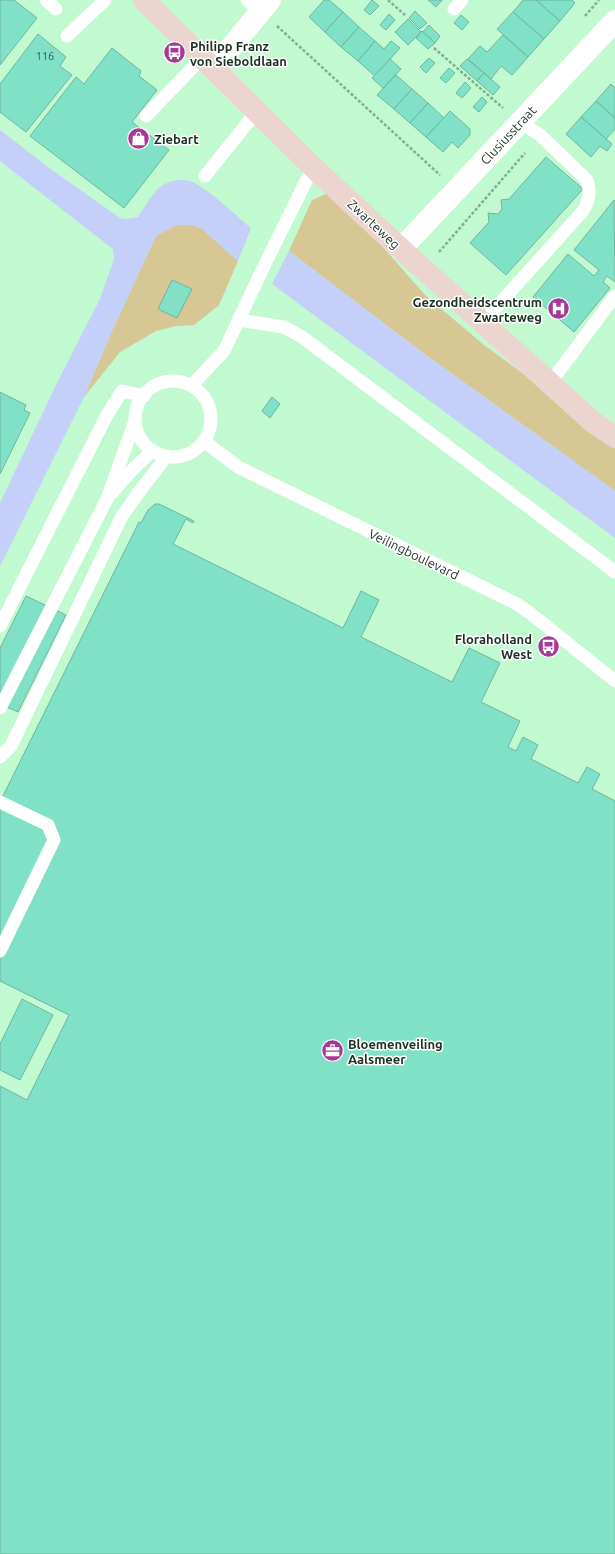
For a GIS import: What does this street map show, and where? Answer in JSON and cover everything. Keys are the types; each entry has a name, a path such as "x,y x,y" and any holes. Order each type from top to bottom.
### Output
{"street":[{"name":"Zwarteweg","path":"144,0 312,166 401,249 593,422 615,437"},
{"path":"208,62 259,4"},
{"name":"Clusiusstraat","path":"401,249 615,21"}],"lane":[{"path":"67,36 105,0"},
{"path":"146,116 208,62"},
{"path":"205,176 257,111"},
{"path":"491,314 583,211 589,196 590,188 587,180 540,135 520,122"},
{"path":"192,385 224,351 312,166"},
{"path":"550,383 615,296"},
{"path":"238,320 284,327 302,337 615,572"},
{"path":"0,708 107,499 135,421 138,404 148,390 169,380 192,385 207,401 212,423 204,441 194,451 183,456 167,456 152,451 142,441 135,421"},
{"path":"0,626 107,415 122,390 144,396"},
{"name":"Veilingboulevard","path":"204,441 238,467 515,603 530,613 615,680"},
{"path":"107,499 132,470 152,451"},
{"path":"0,757 11,746 122,516 167,456"},
{"path":"0,802 48,825 54,840 0,951"}],"path":[{"path":"388,0 405,15"},
{"path":"259,4 442,177"},
{"path":"434,48 520,122"}],"shaded area":[{"path":"326,194 382,246 425,295 484,345 615,441 615,491 419,350 289,251 312,200"},
{"path":"176,225 192,225 201,228 238,261 219,305 194,325 176,326 156,331 120,352 84,397 112,331 156,236"}],"water":[{"path":"0,130 52,170 120,218 126,219 138,217 161,186 177,180 184,180 197,184 205,189 251,228 238,261 201,228 192,225 176,225 156,236 112,331 84,397 0,566 0,503 57,383 100,299 114,259 113,249 0,161"},
{"path":"289,251 419,350 615,491 615,538 272,284"}],"building":[{"path":"1,0 14,0 37,18 0,65 0,2"},
{"path":"324,0 329,0 343,12 325,32 309,17"},
{"path":"372,0 379,6 370,15 364,10"},
{"path":"428,0 442,0 436,7"},
{"path":"523,0 536,0 560,21 544,39 513,12"},
{"path":"536,0 572,0 575,3 560,21"},
{"path":"415,11 427,23 420,29 409,18"},
{"path":"343,12 359,27 341,47 325,32"},
{"path":"513,12 544,39 528,57 497,29"},
{"path":"389,14 395,20 386,30 380,25"},
{"path":"461,15 469,22 462,30 454,23"},
{"path":"408,19 421,32 408,45 395,32"},
{"path":"429,25 440,36 435,43 423,32"},
{"path":"359,27 375,41 358,61 341,47"},
{"path":"422,31 435,43 428,49 416,38"},
{"path":"38,34 66,57 60,66 72,75 26,132 0,112 0,84"},
{"path":"503,35 528,57 512,75 501,66 491,79 468,59 480,46 487,52"},
{"path":"375,41 384,49 391,41 400,48 375,76 358,61"},
{"path":"112,48 141,71 139,76 157,90 132,122 169,150 124,208 30,136 76,77 84,84"},
{"path":"429,58 435,63 426,73 420,67"},
{"path":"390,59 401,69 383,88 372,78"},
{"path":"467,59 484,73 477,81 460,66"},
{"path":"449,68 455,73 446,83 440,78"},
{"path":"484,73 500,87 493,95 477,81"},
{"path":"396,75 412,89 394,109 377,95"},
{"path":"465,82 471,88 462,98 456,93"},
{"path":"611,84 615,88 615,118 596,101"},
{"path":"412,89 428,103 410,123 394,109"},
{"path":"482,97 487,102 479,112 473,107"},
{"path":"596,101 615,118 615,129 606,139 581,117"},
{"path":"428,103 444,118 426,137 410,123"},
{"path":"450,111 470,129 470,135 458,148 452,142 443,152 426,137"},
{"path":"581,117 612,144 607,151 600,146 591,157 566,134"},
{"path":"546,157 583,189 506,275 470,243 489,222 488,213 498,214 502,209 501,200 509,199"},
{"path":"614,200 615,282 607,276 603,282 610,288 574,332 533,297 568,254 594,276 599,270 574,250"},
{"path":"172,280 192,289 177,318 158,309"},
{"path":"0,392 26,405 24,410 30,413 0,474"},
{"path":"272,397 280,404 270,418 262,411"},
{"name":"Bloemenveiling Aalsmeer","path":"155,504 159,504 194,521 193,523 186,519 173,544 343,628 361,591 379,600 361,637 452,682 469,648 500,663 481,702 520,721 508,747 516,751 523,737 538,745 531,759 578,783 587,767 600,774 592,789 615,801 615,1554 0,1554 0,1086 27,1100 69,1015 0,981 0,802 139,522 141,523 148,510"},
{"path":"26,596 66,615 18,712 0,704 0,648"},
{"path":"22,999 53,1015 20,1080 0,1070 0,1044"}],"place":[{"name":"Philipp Franz von Sieboldlaan","path":"174,53"},
{"name":"Ziebart","path":"139,139"},
{"name":"Gezondheidscentrum Zwarteweg","path":"558,309"},
{"name":"Floraholland West","path":"548,646"},
{"name":"Bloemenveiling Aalsmeer","path":"333,1051"}]}
